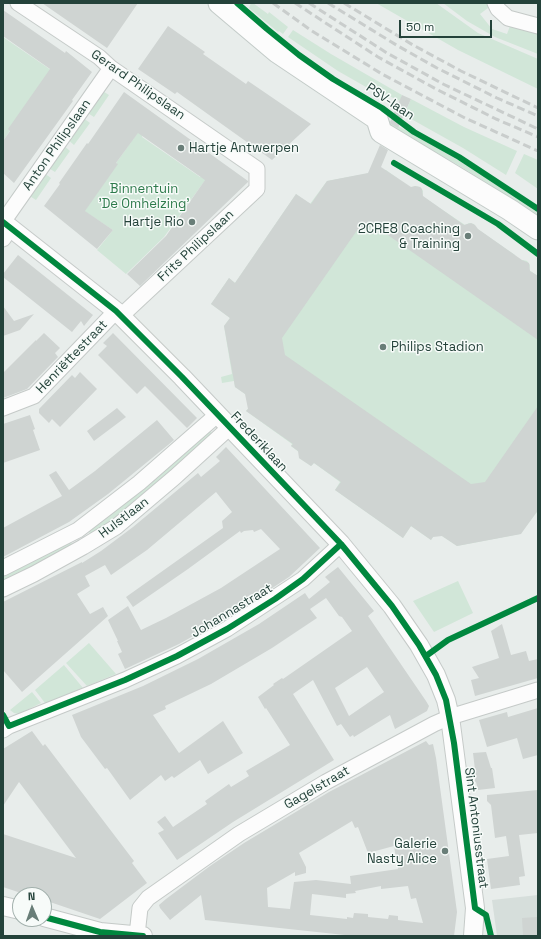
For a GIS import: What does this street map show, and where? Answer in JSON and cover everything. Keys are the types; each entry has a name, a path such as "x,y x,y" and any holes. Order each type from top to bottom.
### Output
{"main road":[{"name":"PSV-laan","path":"219,3 277,52 377,119 381,132 510,210 538,229"},
{"name":"PSV-laan","path":"412,150 440,175 538,245"}],"street":[{"name":"Gerard Philipslaan","path":"18,3 99,57 111,68 256,169"},
{"path":"495,3 498,9 508,18 538,26"},
{"name":"Anton Philipslaan","path":"5,228 111,68"},
{"name":"Frits Philipslaan","path":"118,314 257,189 256,169"},
{"name":"Frederiklaan","path":"5,228 118,314 224,421 341,544 388,601 419,645 436,675 446,700 450,717"},
{"name":"Henriëttestraat","path":"3,408 34,396 118,314"},
{"name":"Hulstlaan","path":"3,568 78,530 224,421"},
{"name":"Hulstlaan","path":"3,589 34,574 116,527 176,477 224,421"},
{"name":"Johannastraat","path":"5,724 49,711 125,680 177,656 227,630 302,580 341,544"},
{"name":"Gagelstraat","path":"140,936 139,913 142,905 148,898 239,834 326,782 427,727 450,717 538,690"},
{"name":"Sint Antoniusstraat","path":"450,717 475,908 473,936"},
{"name":"Sint Antoniusstraat","path":"475,908 481,920 485,936"},
{"path":"52,918 100,932 140,936"}],"shaded area":[{"path":"538,895 538,936 497,936 492,900"}],"green space":[{"path":"251,3 268,14 269,12 288,27 283,34 279,31 278,32 249,8"},
{"path":"376,3 436,3 478,33 538,59 538,89 458,50"},
{"path":"443,3 487,3 488,8 480,14 492,29 507,34 510,26 538,31 538,54 495,37 467,21"},
{"path":"293,30 402,95 400,101 389,96 386,101 380,95 338,71 288,37"},
{"path":"3,37 51,70 3,141 4,124"},
{"path":"101,90 109,95 94,117 86,112"},
{"path":"411,99 464,127 517,151 506,175 463,148 404,115"},
{"path":"82,117 90,123 74,145 67,139"},
{"path":"382,117 455,158 490,180 538,213 538,218 492,186 458,165 380,121"},
{"name":"Binnentuin 'De Omhelzing'","path":"139,131 143,134 142,137 200,177 202,176 206,179 164,237 126,274 97,250 113,230 84,211"},
{"path":"63,145 70,151 55,172 47,167"},
{"path":"524,154 538,160 538,189 515,173"},
{"name":"Philips Stadion","path":"386,170 411,188 415,186 420,187 423,191 422,196 465,225 469,223 474,224 476,228 515,255 513,259 527,261 530,265 529,270 538,276 538,511 520,534 457,546 442,536 435,534 431,540 411,526 403,538 335,490 340,482 314,463 311,466 299,458 300,453 291,446 292,444 246,411 250,406 248,396 235,387 234,381 222,383 221,377 232,374 224,326 230,318 211,304 229,278 235,283 296,194 310,204 327,181"},
{"path":"44,173 51,178 36,200 28,195"},
{"path":"208,429 215,437 115,521 90,534 88,529"},
{"path":"65,541 71,542 72,545 3,585 3,573"},
{"path":"458,581 473,613 434,632 413,601"},
{"path":"89,643 116,674 87,686 66,663"},
{"path":"64,665 83,688 45,703 35,690"},
{"path":"32,692 41,703 19,714 10,710"}],"building":[{"path":"42,3 138,3 107,48"},
{"path":"3,10 65,53 66,51 92,72 14,183 3,173 3,141 10,131 8,129 50,69 3,36"},
{"path":"168,26 205,52 203,54 246,84 248,81 311,124 272,160 177,92 175,94 138,69"},
{"path":"124,92 248,181 140,286 127,274 166,236 205,180 138,133 116,163 118,164 85,211 113,230 97,249 44,206"},
{"path":"402,95 411,99 398,128 390,122"},
{"path":"380,145 388,150 381,167 411,187 420,187 422,189 423,196 464,225 471,223 475,225 478,229 522,260 529,263 530,271 538,276 538,340 375,226 358,229 282,338 285,355 471,484 485,482 538,406 538,510 521,534 457,546 442,536 433,537 431,540 411,526 403,538 335,490 341,482 314,463 311,466 299,458 298,451 291,446 293,444 246,411 248,409 245,394 235,387 224,326 230,318 211,304 229,278 235,283 296,194 311,204 327,181 368,173"},
{"path":"18,255 93,315 84,326 81,321 72,332 3,277 3,274"},
{"path":"3,306 14,321 34,314 20,330 3,336"},
{"path":"44,333 60,348 55,353 58,357 27,389 3,398 3,373"},
{"path":"113,333 197,418 187,428 145,386 137,394 98,355 107,346 103,343"},
{"path":"80,372 97,389 60,427 52,419 49,423 39,413 39,409 72,375 75,378"},
{"path":"117,408 126,417 94,441 87,431"},
{"path":"30,415 35,429 33,430 40,450 3,463 3,424"},
{"path":"157,420 174,440 108,494 69,522 3,557 3,528 62,496 49,475 56,471 69,490 95,471"},
{"path":"226,447 320,548 289,577 236,612 179,644 125,669 118,654 122,652 108,620 128,606 141,630 221,588 280,549 261,529 254,532 253,530 244,531 241,533 240,531 133,607 126,597 223,528 222,521 232,512 216,492 147,550 111,575 105,565 85,576 90,586 77,594 90,614 103,607 108,616 22,692 3,670 3,602 82,563 101,551 133,527 198,473 201,477 220,461 216,457"},
{"path":"338,567 374,611 368,616 426,701 429,706 427,711 395,729 390,715 354,737 353,735 350,737 341,724 337,726 313,680 293,694 334,760 233,822 177,860 158,833 164,830 157,822 165,816 173,827 207,804 205,801 229,784 231,787 249,776 246,771 290,745 258,697 274,685 273,684 282,678 283,679 352,631 342,617 339,616 326,598 310,609 317,618 272,648 211,684 165,706 166,709 153,715 179,753 223,721 243,753 208,774 200,760 174,778 172,776 165,781 161,775 130,800 107,768 105,769 81,737 72,715 143,686 198,659 259,624 305,593 309,599 330,582 325,577","holes":["367,667 384,692 349,716 335,688"]},
{"path":"502,624 511,655 526,651 529,661 538,659 538,678 475,696 471,680 479,678 472,667 499,658 491,631"},
{"path":"538,708 538,755 523,759 517,738 487,747 479,720 507,712 508,717"},
{"path":"32,731 43,746 45,744 134,861 132,863 147,883 100,919 52,903 52,887 12,887 12,890 3,887 3,834 76,858 19,782 3,806 3,749"},
{"path":"426,741 429,745 433,744 457,912 454,936 354,936 205,920 201,895 170,920 160,908 159,905 166,899 210,866 244,843 329,792","holes":["352,821 355,828 358,827 368,853 394,846 398,869 350,876 351,884 316,880 294,882 290,909 268,907 267,888 295,872 295,876 306,873 306,867 299,853","381,886 381,889 408,886 411,899 416,898 423,923 398,920 398,916 389,915 388,919 368,917 368,914 354,913 353,918 347,917 347,919 310,915 312,894 346,898 346,894 356,893 355,891"]},
{"path":"486,752 492,768 495,788 478,790 476,782 474,781 476,778 473,753"},
{"path":"538,790 538,833 519,835 525,876 519,877 520,885 491,889 487,859 509,856 506,836 495,838 491,805 487,801 487,795"},
{"path":"537,917 538,936 523,936 522,918"}],"railway":[{"path":"273,3 312,31 382,74 465,118 538,151"},
{"path":"295,3 378,57 436,89 496,119 538,137"},
{"path":"309,3 387,53 443,84 538,129"},
{"path":"328,3 437,68 497,98 538,116"},
{"path":"344,3 413,45 461,71 538,108"}],"cycle path":[{"path":"237,3 299,55 333,79 382,108 414,132 459,157 538,209"},
{"path":"394,163 498,224 538,254"},
{"path":"3,222 116,311 182,377 341,544 392,606 419,645 436,675 446,700 454,743 475,908 486,915 491,936"},
{"path":"3,715 9,726 125,680 177,656 227,629 275,599 303,579 341,544"},
{"path":"426,656 448,640 538,598"},
{"path":"52,919 100,932 143,936"}],"place":[{"name":"Hartje Antwerpen","path":"181,148"},
{"name":"Hartje Rio","path":"192,222"},
{"name":"2CRE8 Coaching & Training","path":"468,236"},
{"name":"Philips Stadion","path":"383,347"},
{"name":"Galerie Nasty Alice","path":"445,851"}]}
